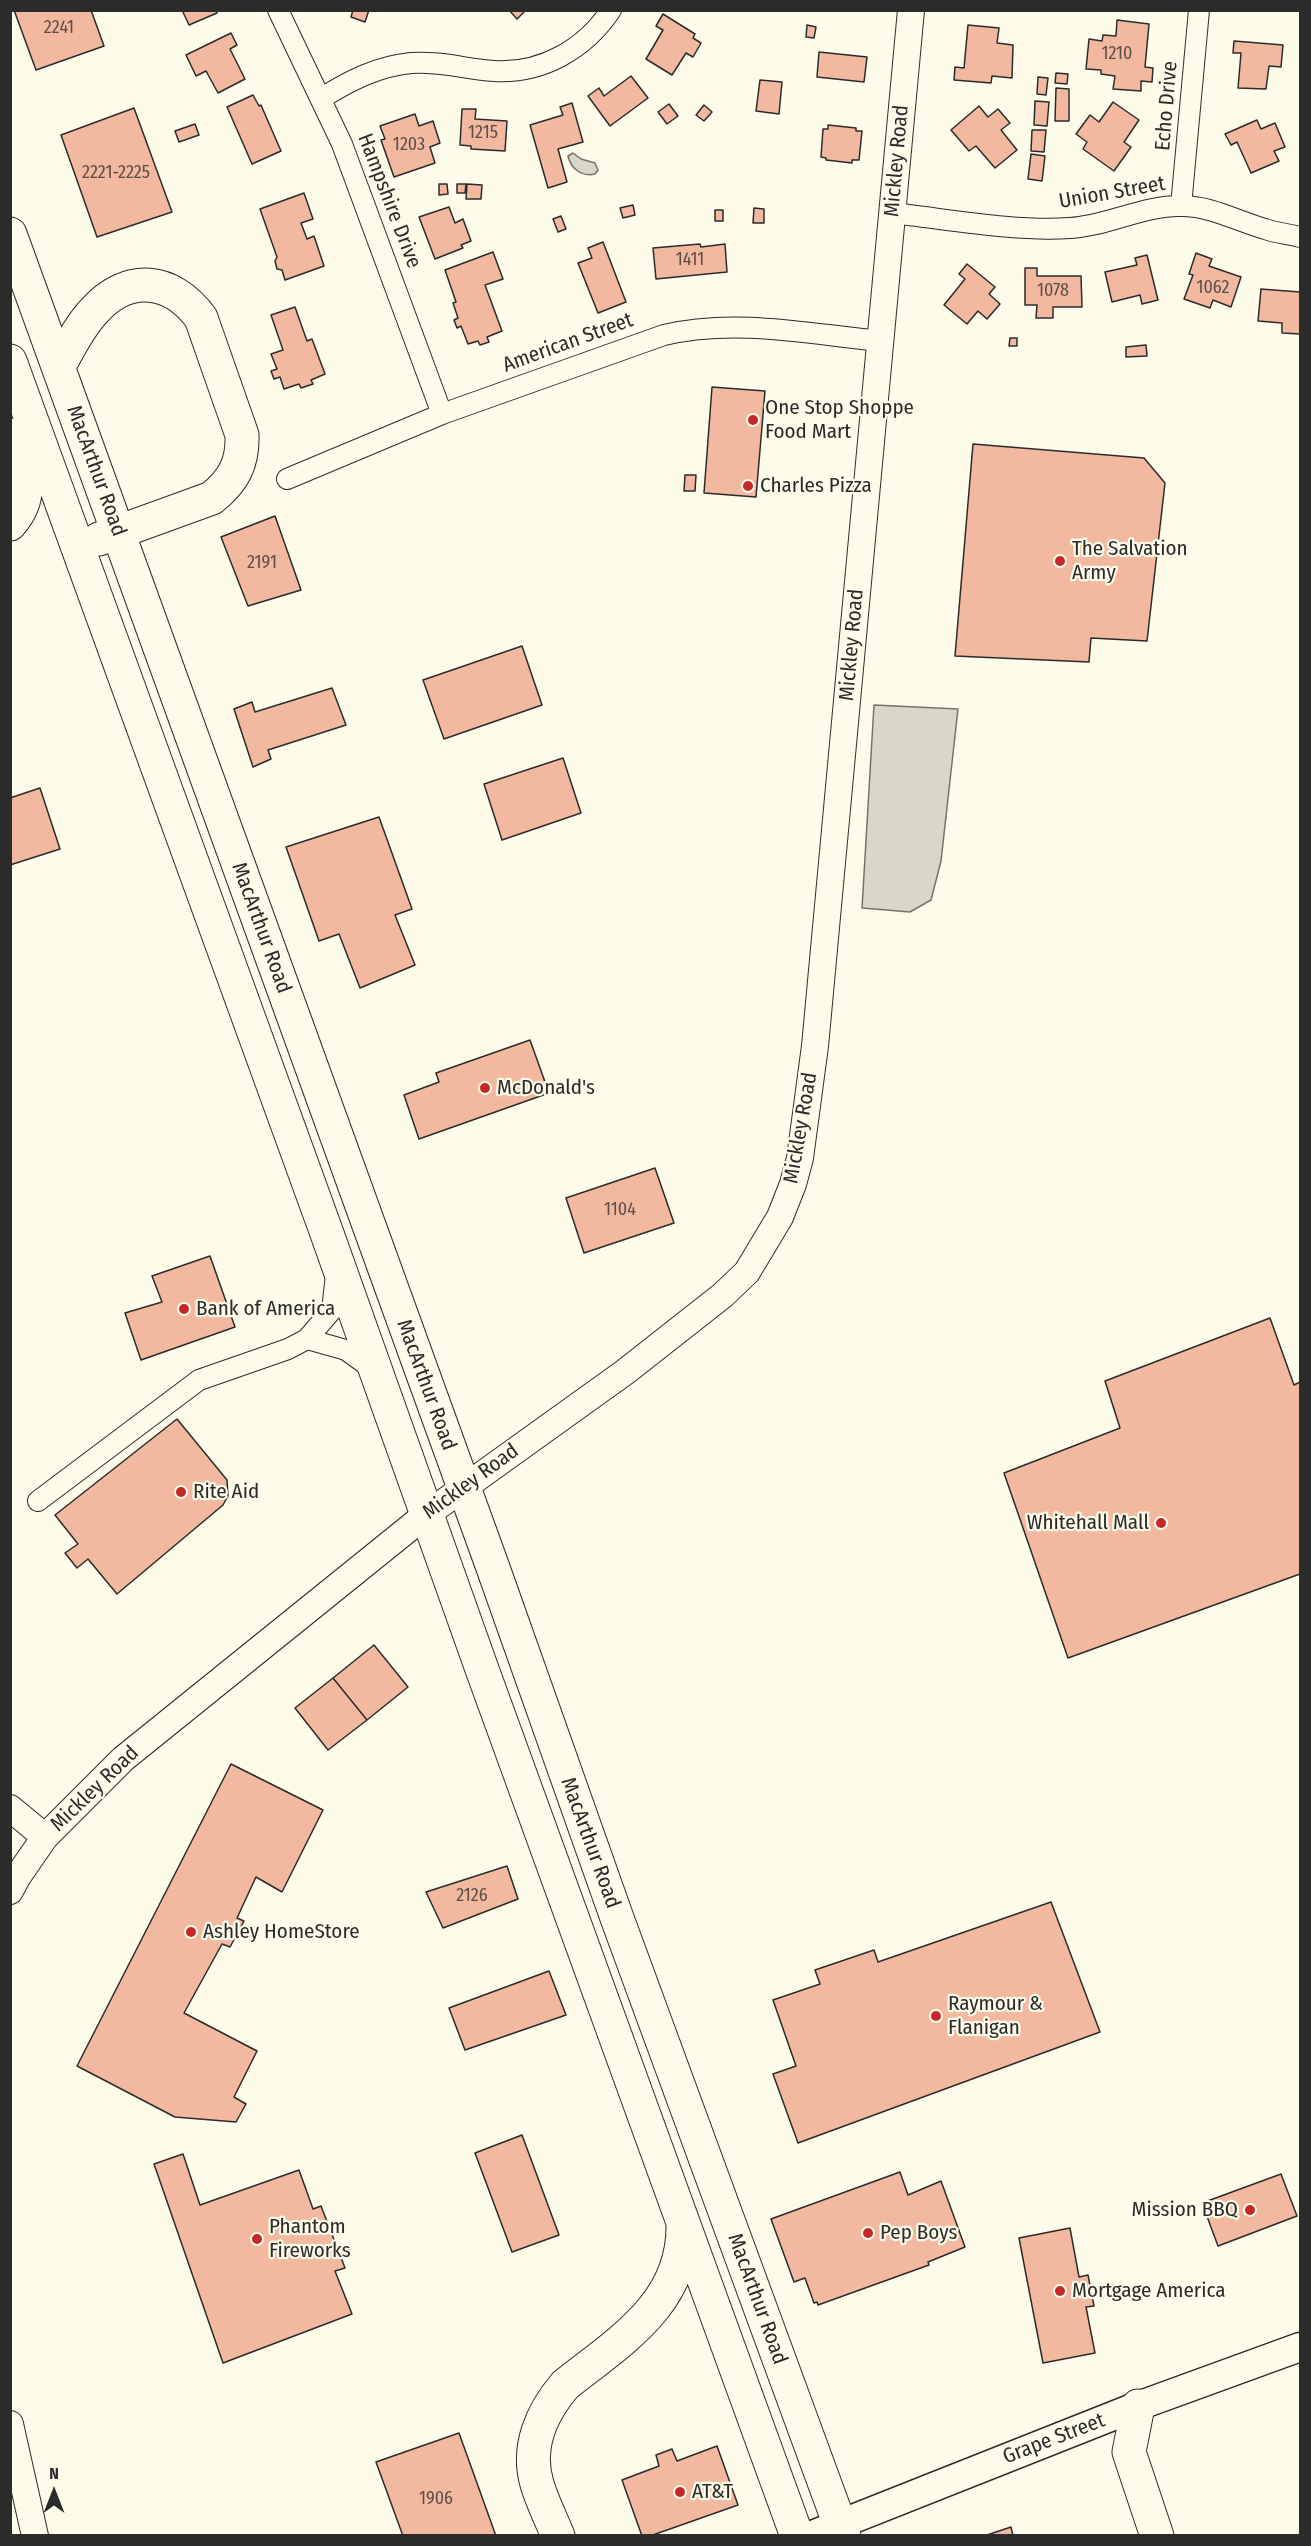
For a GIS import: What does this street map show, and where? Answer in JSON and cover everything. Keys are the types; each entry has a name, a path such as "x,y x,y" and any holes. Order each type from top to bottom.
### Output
{"highway":[{"name":"MacArthur Road","path":"10,234 464,1487 606,1886 842,2529"},
{"path":"59,366 93,311 107,298 126,289 142,285 159,286 175,291 190,303 201,318 242,435 243,453 237,472 212,498 77,548"},
{"name":"MacArthur Road","path":"11,364 797,2535"},
{"path":"10,435 24,471 27,496 17,517 10,524"},
{"path":"558,2535 537,2483 533,2462 536,2437 543,2416 565,2385 653,2312 666,2294 677,2269 683,2239 683,2220"},
{"path":"1138,2406 1129,2452 1157,2535"}],"main road":[{"name":"Grape Street","path":"810,2535 842,2529 1138,2406 1300,2347"}],"street":[{"name":"Hampshire Drive","path":"278,10 342,144 442,414"},
{"path":"322,98 380,69 409,63 439,62 494,71 521,70 543,64 565,55 587,39 611,10"},
{"name":"Mickley Road","path":"10,1891 45,1837 123,1759 427,1514 625,1372 723,1295 747,1272 768,1240 780,1216 793,1184 800,1158 815,1046 910,10"},
{"name":"Echo Drive","path":"1181,206 1199,10"},
{"name":"Union Street","path":"892,213 1039,228 1071,228 1101,224 1154,208 1181,206 1209,209 1266,230 1300,237"},
{"name":"American Street","path":"287,479 442,414 664,335 691,328 725,326 881,341"},
{"path":"38,1501 199,1380 288,1349 307,1339 332,1310 337,1261"},
{"path":"307,1339 346,1350 376,1372"},
{"path":"10,1808 45,1837"},
{"path":"10,2424 35,2535"}],"shaded area":[{"path":"573,153 581,159 595,163 598,170 595,174 582,173 574,168 568,156"},
{"path":"874,705 958,709 941,861 931,900 910,912 862,908"}],"building":[{"path":"14,10 91,10 104,46 36,70"},
{"path":"182,10 216,10 217,13 189,25"},
{"path":"353,10 369,10 365,22 351,17"},
{"path":"509,10 526,10 517,19"},
{"path":"663,14 695,34 693,38 701,43 693,57 686,53 672,75 646,59 663,30 656,26"},
{"path":"1117,20 1149,24 1145,67 1153,68 1152,82 1141,81 1141,91 1113,89 1115,76 1101,74 1101,70 1086,69 1089,39 1102,41 1103,35 1116,36"},
{"path":"807,25 816,27 814,38 806,37"},
{"path":"968,25 999,28 997,43 1013,45 1012,78 992,76 991,83 954,80 955,67 964,68"},
{"path":"231,33 237,45 230,49 245,79 218,93 206,71 196,76 186,55"},
{"path":"1234,41 1283,45 1281,67 1269,66 1266,89 1238,88 1241,53 1233,53"},
{"path":"819,52 867,57 864,82 817,77"},
{"path":"1056,73 1068,74 1067,84 1055,83"},
{"path":"631,76 648,98 610,126 588,96 599,88 604,96"},
{"path":"1038,77 1048,78 1046,95 1037,94"},
{"path":"760,80 782,82 779,114 756,111"},
{"path":"1056,88 1069,89 1069,121 1055,121"},
{"path":"253,95 259,106 261,105 281,151 252,164 227,107"},
{"path":"1035,101 1049,102 1047,126 1034,125"},
{"path":"1113,102 1139,120 1124,142 1131,147 1114,171 1083,149 1087,142 1076,134 1090,115 1099,122"},
{"path":"572,103 583,142 558,149 567,182 548,188 530,125 563,115 560,107"},
{"path":"669,104 678,116 667,124 658,112"},
{"path":"704,105 712,112 704,121 696,115"},
{"path":"979,106 988,117 998,109 1010,123 1001,130 1017,150 995,168 976,146 969,151 951,130"},
{"path":"134,108 172,212 97,237 61,135"},
{"path":"462,109 476,109 475,119 507,121 505,151 471,149 471,146 460,145"},
{"path":"415,114 419,126 433,121 440,143 430,147 435,163 394,177 381,140 385,139 380,126"},
{"path":"1257,120 1261,129 1275,123 1285,147 1274,151 1279,161 1251,173 1237,142 1231,145 1225,134"},
{"path":"195,124 199,135 179,142 175,131"},
{"path":"828,125 856,128 856,131 862,131 859,160 852,160 852,163 826,160 821,157 823,129 828,129"},
{"path":"1032,130 1046,130 1044,152 1031,151"},
{"path":"1031,154 1045,156 1042,181 1028,179"},
{"path":"439,184 447,184 448,194 439,195"},
{"path":"457,184 466,184 465,193 457,193"},
{"path":"467,184 482,185 481,199 466,199"},
{"path":"304,193 313,219 301,223 307,239 314,236 324,266 285,280 282,270 277,269 275,261 277,257 260,209"},
{"path":"633,205 635,215 623,218 620,208"},
{"path":"449,207 455,223 463,219 471,241 461,245 463,248 435,259 419,217"},
{"path":"754,208 764,209 764,223 753,223"},
{"path":"715,210 723,210 723,221 715,221"},
{"path":"561,216 566,229 558,232 553,219"},
{"path":"603,242 626,302 598,313 578,263 592,258 588,248"},
{"path":"700,244 701,247 725,244 727,272 656,279 653,248"},
{"path":"493,252 503,279 485,285 502,331 487,337 489,342 480,345 478,341 468,344 461,326 457,328 454,320 458,318 453,303 456,302 445,270"},
{"path":"1196,253 1212,259 1209,266 1241,277 1231,307 1213,300 1210,308 1184,299 1193,275 1189,274"},
{"path":"1147,255 1158,300 1142,304 1140,295 1112,302 1105,272 1137,265 1135,258"},
{"path":"967,264 995,287 989,294 1000,304 987,319 978,311 967,324 944,305 965,279 959,274"},
{"path":"1025,268 1037,268 1037,276 1081,276 1082,307 1053,307 1053,318 1036,318 1037,305 1025,305"},
{"path":"1261,289 1300,292 1300,334 1282,333 1282,323 1258,321"},
{"path":"295,307 307,341 312,339 325,374 311,380 313,384 301,388 299,384 284,389 280,377 274,379 271,371 277,369 271,354 283,350 271,315"},
{"path":"1010,338 1017,338 1017,346 1009,346"},
{"path":"1146,345 1147,356 1126,357 1126,347"},
{"path":"712,387 765,391 756,497 704,493"},
{"name":"The Salvation Army","path":"973,444 1144,458 1165,483 1147,641 1091,638 1089,662 955,656"},
{"path":"685,475 696,475 695,491 684,491"},
{"path":"275,516 301,590 248,606 221,537"},
{"path":"522,646 542,705 444,739 423,680"},
{"path":"332,688 346,725 268,750 271,759 253,767 234,709 252,702 255,712"},
{"path":"563,758 581,813 502,840 484,784"},
{"path":"40,788 60,849 10,865 10,798"},
{"path":"379,817 412,909 395,915 415,965 360,988 339,934 319,941 286,847"},
{"name":"McDonald's","path":"530,1040 549,1093 419,1139 404,1095 439,1082 436,1073"},
{"path":"655,1168 674,1223 584,1253 566,1198"},
{"name":"Bank of America","path":"210,1256 235,1327 141,1360 125,1313 162,1302 152,1276"},
{"name":"Whitehall Mall","path":"1270,1318 1294,1385 1300,1382 1300,1574 1068,1658 1004,1473 1120,1428 1105,1381"},
{"name":"Rite Aid","path":"177,1419 227,1480 228,1496 223,1505 117,1594 88,1559 77,1568 65,1553 78,1544 55,1515"},
{"path":"374,1645 408,1687 367,1720 333,1678"},
{"path":"333,1678 367,1720 328,1750 295,1708"},
{"name":"Ashley HomeStore","path":"231,1764 323,1810 282,1892 256,1877 237,1918 244,1921 230,1947 222,1944 184,2013 257,2051 234,2097 246,2104 236,2122 175,2117 77,2066"},
{"path":"507,1866 518,1899 443,1928 426,1892"},
{"name":"Raymour & Flanigan","path":"1051,1902 1100,2032 798,2143 773,2074 796,2066 773,2000 820,1984 815,1970 874,1950 878,1962"},
{"path":"549,1971 566,2015 465,2050 449,2008"},
{"path":"522,2135 559,2235 512,2252 475,2153"},
{"name":"Phantom Fireworks","path":"183,2154 200,2205 299,2170 313,2209 321,2206 345,2268 335,2271 352,2314 223,2363 154,2164"},
{"name":"Pep Boys","path":"900,2172 908,2195 941,2181 965,2247 928,2262 929,2265 818,2305 817,2302 814,2303 805,2278 794,2282 771,2219"},
{"name":"Mission BBQ","path":"1281,2174 1297,2216 1218,2246 1202,2203"},
{"name":"Mortgage America","path":"1070,2228 1079,2277 1088,2275 1094,2306 1086,2307 1095,2353 1043,2363 1019,2238"},
{"path":"459,2433 496,2536 403,2536 376,2462"},
{"name":"AT&T","path":"717,2446 738,2505 650,2536 642,2536 622,2480 659,2466 656,2455 672,2449 677,2461"},
{"path":"1011,2527 1013,2536 984,2536"}],"place":[{"name":"One Stop Shoppe Food Mart","path":"753,420"},
{"name":"Charles Pizza","path":"748,486"},
{"name":"The Salvation Army","path":"1060,561"},
{"name":"McDonald's","path":"485,1088"},
{"name":"Bank of America","path":"184,1309"},
{"name":"Rite Aid","path":"181,1492"},
{"name":"Whitehall Mall","path":"1161,1523"},
{"name":"Ashley HomeStore","path":"191,1932"},
{"name":"Raymour & Flanigan","path":"936,2016"},
{"name":"Mission BBQ","path":"1250,2210"},
{"name":"Pep Boys","path":"868,2233"},
{"name":"Phantom Fireworks","path":"257,2239"},
{"name":"Mortgage America","path":"1060,2291"},
{"name":"AT&T","path":"680,2492"}]}
